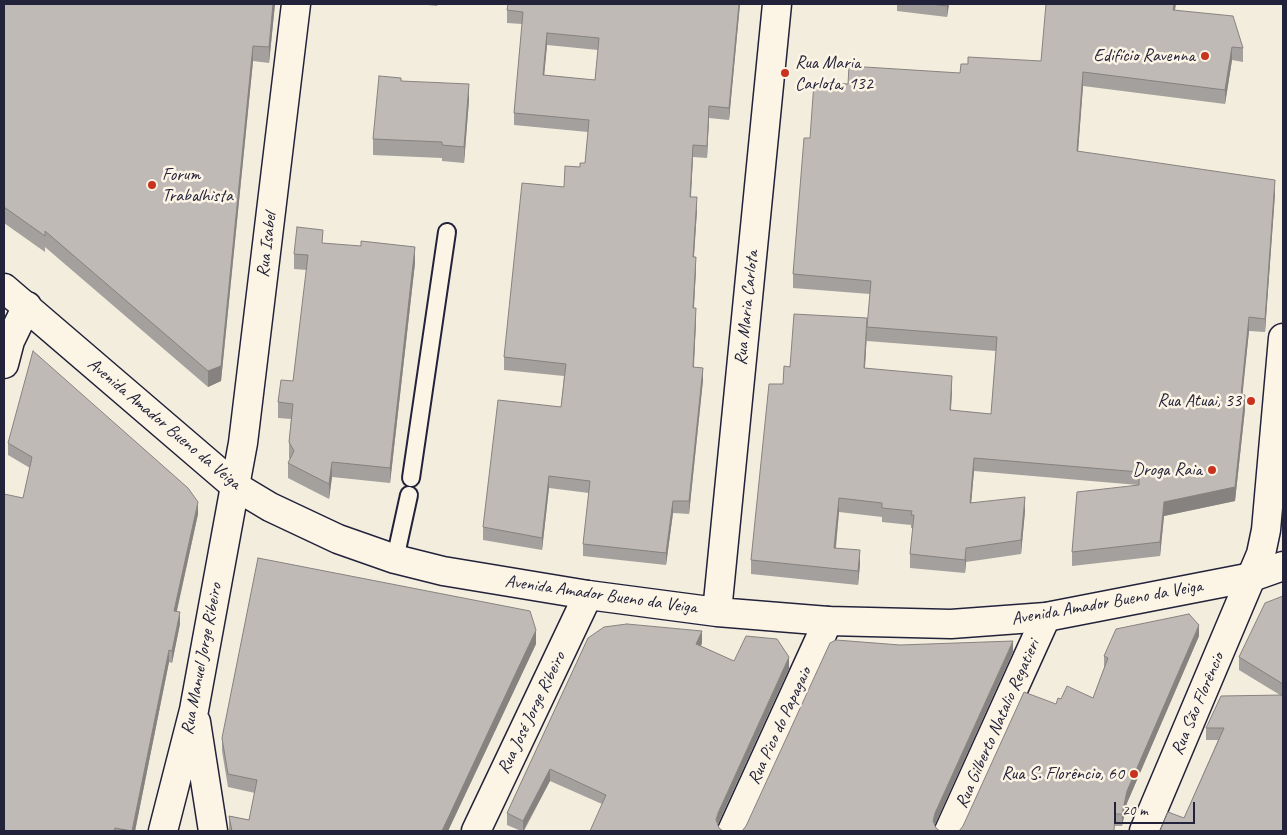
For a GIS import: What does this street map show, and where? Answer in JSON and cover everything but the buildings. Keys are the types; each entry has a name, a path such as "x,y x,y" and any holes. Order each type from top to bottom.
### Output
{"street":[{"name":"Rua Isabel","path":"235,486 243,443 296,4"},
{"name":"Rua Maria Carlota","path":"717,612 777,4"},
{"name":"Avenida Amador Bueno da Veiga","path":"4,288 235,486 270,507 338,539 395,559 443,571 588,595 717,612 828,621 951,624 1046,616 1252,577 1283,566"},
{"path":"4,364 10,342 27,306"},
{"name":"Rua São Florêncio","path":"1144,831 1252,577 1266,530 1283,338"},
{"name":"Rua Manuel Jorge Ribeiro","path":"163,831 194,710 235,486"},
{"name":"Rua José Jorge Ribeiro","path":"476,831 588,595"},
{"name":"Rua Gilberto Natalio Regatieri","path":"949,831 1046,616"},
{"name":"Rua Pico do Papagaio","path":"732,831 828,621"},
{"path":"194,710 213,831"}],"lane":[{"path":"395,559 410,486 447,232"}],"place":[{"name":"Edifício Ravenna","path":"1205,56"},
{"name":"Rua Maria Carlota, 132","path":"785,73"},
{"name":"Forum Trabalhista","path":"152,185"},
{"name":"Rua Atuai, 33","path":"1251,401"},
{"name":"Droga Raia","path":"1212,470"},
{"name":"Rua S. Florêncio, 60","path":"1134,774"}]}
